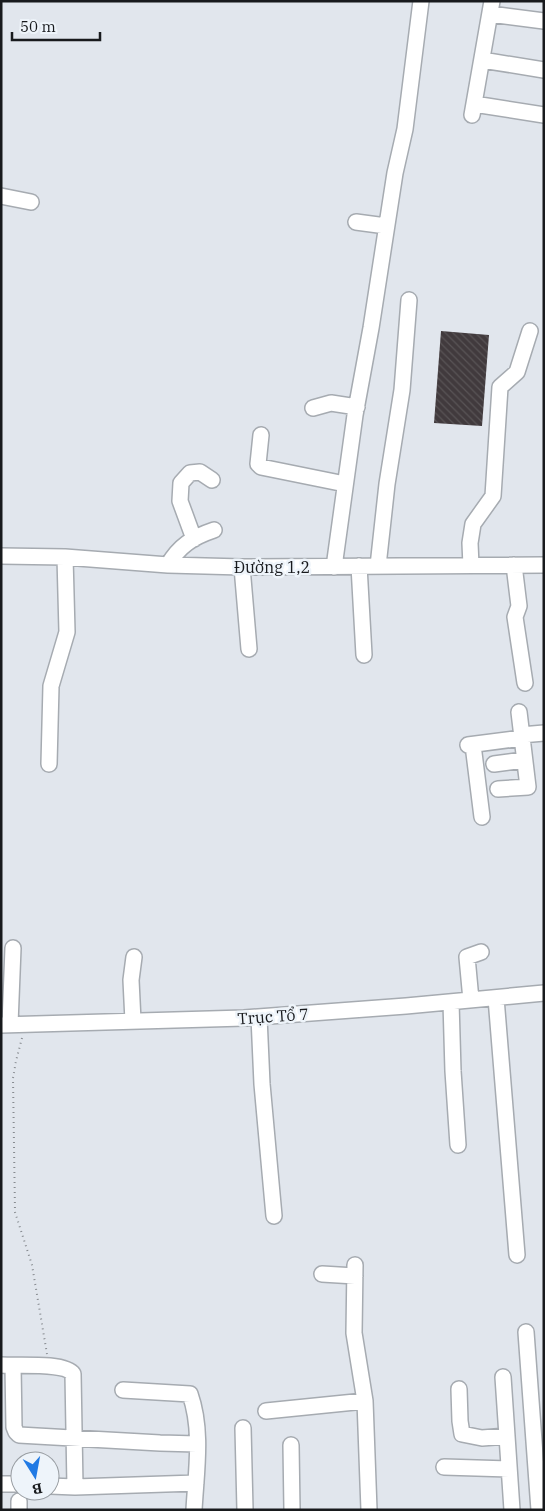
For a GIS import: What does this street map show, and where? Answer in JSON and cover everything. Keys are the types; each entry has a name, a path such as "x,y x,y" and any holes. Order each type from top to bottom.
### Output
{"street":[{"path":"334,566 345,484 386,226 405,129 421,1"},
{"path":"544,21 491,8 473,109 544,115"},
{"path":"482,60 544,70"},
{"path":"1,196 31,202"},
{"path":"356,222 386,226"},
{"path":"378,566 387,484 402,390 409,300"},
{"path":"471,566 470,543 473,524 493,496 500,387 517,372 530,331"},
{"path":"314,408 331,403 357,407"},
{"path":"261,435 258,464 262,467 345,484"},
{"path":"194,539 180,500 181,483 190,473 200,472 212,480"},
{"path":"168,565 176,552 194,539 214,530"},
{"name":"Đường 1,2","path":"1,556 64,557 168,565 242,567 544,565"},
{"path":"50,764 51,686 67,632 64,557"},
{"path":"514,565 519,606 515,617 525,683"},
{"path":"359,566 364,655"},
{"path":"242,567 249,649"},
{"path":"498,788 528,787 519,712"},
{"path":"482,817 470,745 544,733"},
{"path":"494,764 524,760"},
{"path":"6,1025 14,948"},
{"path":"471,1000 467,957 481,952"},
{"path":"133,1022 131,980 134,957"},
{"name":"Trục Tổ 7","path":"6,1025 260,1017 544,993"},
{"path":"496,998 517,1255"},
{"path":"451,1002 458,1145"},
{"path":"260,1017 262,1084 274,1216"},
{"path":"322,1274 355,1270 354,1333 364,1401 369,1510"},
{"path":"526,1332 539,1510"},
{"path":"75,1487 74,1438 73,1374 67,1370 49,1366 7,1365 16,1432 19,1435 74,1438 160,1443 197,1444"},
{"path":"503,1377 512,1510"},
{"path":"123,1390 190,1394 195,1409 197,1444 194,1510"},
{"path":"459,1390 462,1434 482,1438 507,1436"},
{"path":"266,1411 364,1401"},
{"path":"243,1428 245,1510"},
{"path":"290,1445 292,1510"},
{"path":"444,1467 510,1469"},
{"path":"60,1486 196,1483"}],"path":[{"path":"26,1024 13,1078 14,1212 32,1264 49,1366"}],"building":[{"path":"441,331 489,335 482,426 434,423"}]}
